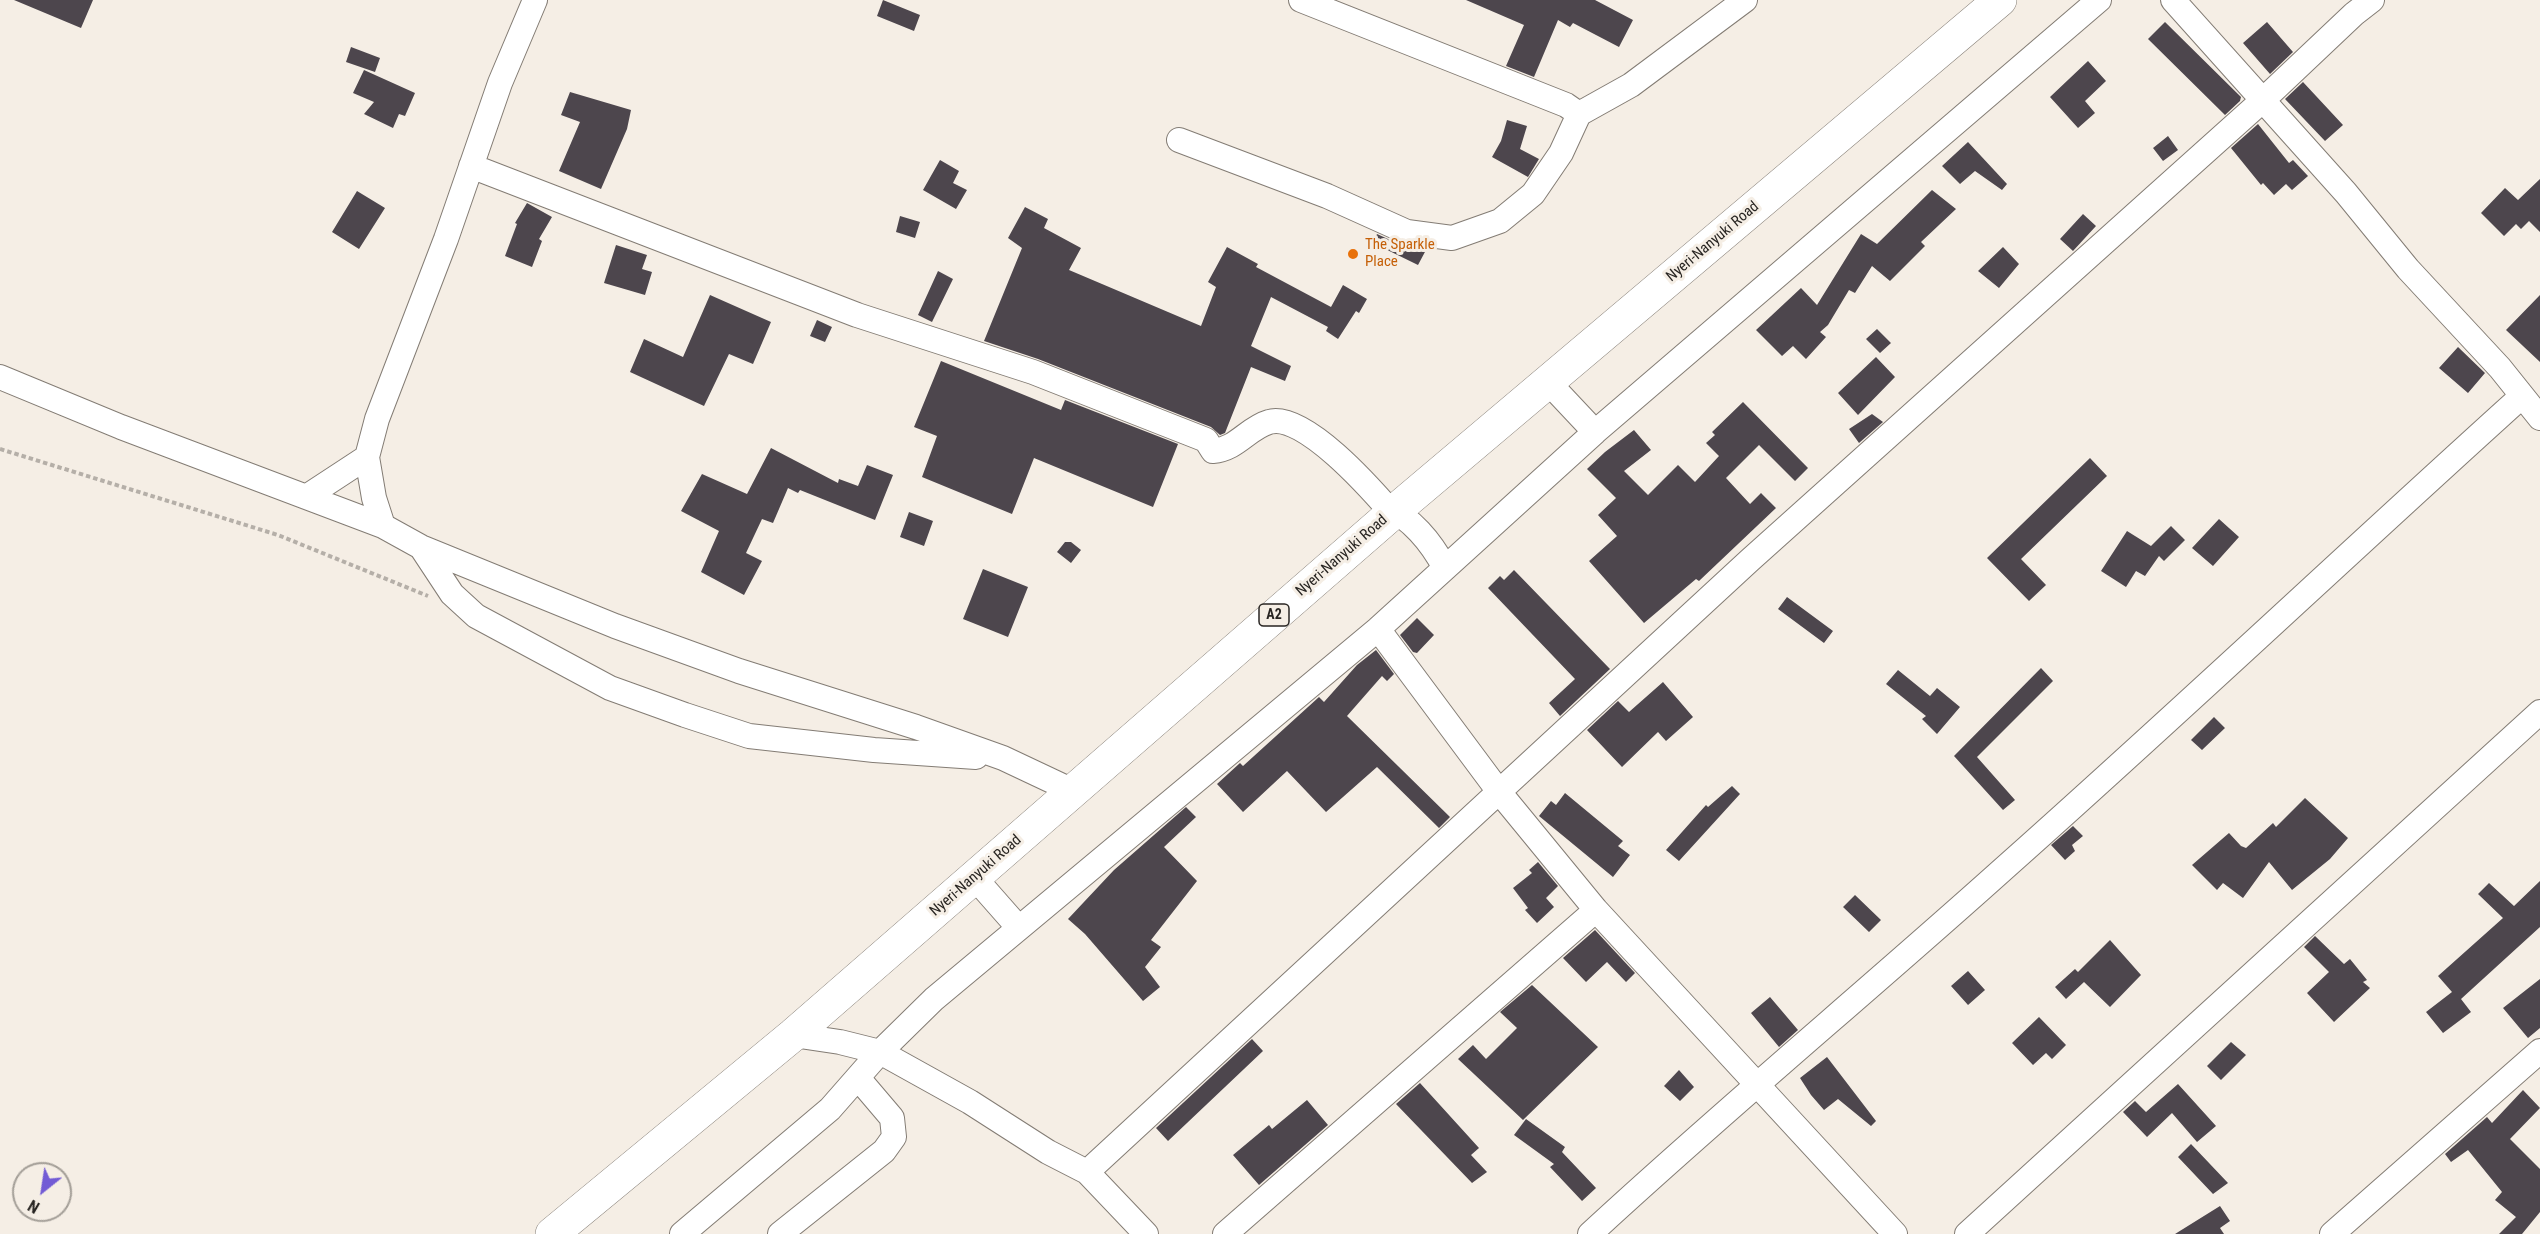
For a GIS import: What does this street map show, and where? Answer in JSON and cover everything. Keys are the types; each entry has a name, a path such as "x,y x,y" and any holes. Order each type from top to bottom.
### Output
{"highway":[{"name":"Nyeri-Nanyuki Road","path":"552,1234 793,1035 1391,509 1548,382 2000,0"}],"street":[{"path":"383,526 374,498 367,458 377,419 446,239 500,83 535,0"},
{"path":"1301,0 1566,105 1579,114"},
{"path":"1179,140 1327,196 1407,232 1452,238 1500,221 1533,194 1561,153 1579,114 1631,85 1745,0"},
{"path":"682,1234 830,1109 880,1052 934,999 1378,629 1595,432 2099,0"},
{"path":"2173,0 2346,193 2408,269 2500,368 2540,418"},
{"path":"1087,1172 1785,528 2372,0"},
{"path":"471,166 857,315 1034,372 1206,440 1213,451 1224,450 1237,444 1265,423 1281,421 1296,427 1339,457 1391,509 1432,544 1445,568"},
{"path":"0,377 121,427 383,526 421,547 665,645 916,727 1003,758 1073,791"},
{"path":"1548,382 1595,432"},
{"path":"1590,1234 1683,1147 1995,876 2521,397"},
{"path":"306,497 367,458"},
{"path":"421,547 452,594 476,616 610,688 685,716 750,736 874,750 1003,758"},
{"path":"1378,629 1500,793 1596,910 1895,1234"},
{"path":"1967,1234 2540,712"},
{"path":"974,878 1018,927"},
{"path":"1225,1234 1596,910"},
{"path":"793,1035 840,1042 880,1052 970,1102 1048,1152 1087,1172 1146,1234"},
{"path":"2332,1234 2540,1051"},
{"path":"780,1234 884,1151 894,1137 892,1118 858,1078"}],"path":[{"path":"0,449 278,535 435,599"}],"building":[{"path":"14,0 93,0 81,28"},
{"path":"883,0 920,15 914,31 877,16"},
{"path":"1466,0 1595,0 1633,20 1619,47 1573,23 1570,27 1558,20 1534,77 1506,66 1524,25"},
{"path":"2165,22 2241,97 2240,101 2225,115 2148,39"},
{"path":"2267,22 2293,52 2270,74 2243,43"},
{"path":"351,47 380,58 375,72 346,62"},
{"path":"2088,61 2106,81 2085,101 2095,113 2078,128 2050,97"},
{"path":"364,70 415,93 405,116 399,114 393,128 364,114 374,102 353,93"},
{"path":"2303,82 2343,125 2325,141 2285,99"},
{"path":"570,92 631,110 627,129 601,189 559,171 580,122 561,115"},
{"path":"1507,120 1527,126 1520,149 1539,159 1528,177 1492,157 1501,141"},
{"path":"2258,124 2289,163 2293,160 2308,176 2292,190 2286,184 2274,195 2263,183 2261,185 2231,148"},
{"path":"2168,136 2178,150 2163,161 2153,148"},
{"path":"1968,142 2007,184 2002,190 1975,171 1960,184 1942,166"},
{"path":"940,160 959,171 953,183 967,190 956,209 923,190"},
{"path":"2540,179 2540,232 2529,221 2521,229 2516,224 2504,236 2481,213 2505,188 2518,200"},
{"path":"1932,190 1956,209 1921,242 1925,246 1890,281 1872,266 1855,293 1849,290 1828,325 1820,332 1826,337 1806,359 1793,346 1782,356 1756,330 1801,288 1817,305 1861,234 1877,244"},
{"path":"357,191 385,208 359,249 332,232"},
{"path":"527,203 552,217 539,239 542,241 532,267 505,256 517,224 515,223"},
{"path":"1025,207 1048,219 1044,228 1081,248 1069,270 1201,326 1216,287 1208,282 1227,247 1258,264 1256,267 1331,307 1343,285 1367,299 1359,313 1356,311 1338,339 1326,331 1328,327 1271,297 1251,346 1291,366 1285,381 1251,367 1225,433 1220,435 1211,427 1038,359 984,341 1022,248 1008,238"},
{"path":"2083,214 2096,226 2073,251 2060,239"},
{"path":"900,216 920,222 915,238 896,232"},
{"path":"1377,234 1401,245 1426,250 1418,265 1373,243"},
{"path":"616,245 647,255 642,269 652,272 645,295 604,283"},
{"path":"2003,247 2019,264 1999,288 1978,271"},
{"path":"938,271 953,279 932,322 918,315"},
{"path":"710,295 771,322 753,364 729,354 704,406 630,372 644,339 683,357"},
{"path":"2540,295 2540,362 2506,330"},
{"path":"817,320 832,327 825,342 810,336"},
{"path":"1877,329 1891,343 1880,353 1866,339"},
{"path":"2458,347 2485,373 2468,393 2439,368"},
{"path":"1876,357 1895,377 1858,415 1838,393"},
{"path":"941,361 1061,410 1065,400 1178,444 1153,507 1034,458 1012,514 922,477 937,436 914,427"},
{"path":"1743,402 1808,468 1795,481 1759,445 1726,478 1750,504 1761,493 1776,508 1699,581 1696,579 1644,623 1589,561 1617,536 1598,515 1616,498 1587,469 1634,430 1651,450 1624,471 1648,495 1678,465 1695,482 1719,456 1706,443 1715,435 1712,432"},
{"path":"1872,414 1883,422 1859,443 1849,429"},
{"path":"771,448 838,483 839,479 858,486 867,465 893,475 875,520 800,490 798,493 788,488 773,523 762,519 746,553 762,561 744,595 701,572 719,531 681,511 702,474 747,494"},
{"path":"2090,458 2107,476 2021,559 2046,585 2029,601 1987,558"},
{"path":"909,512 933,521 924,546 900,537"},
{"path":"2219,519 2239,537 2213,566 2192,548"},
{"path":"2171,526 2185,540 2164,561 2159,556 2145,576 2136,571 2126,587 2101,571 2127,531 2151,546"},
{"path":"1065,542 1071,542 1081,550 1071,563 1057,552"},
{"path":"983,569 1028,587 1008,637 963,619"},
{"path":"1514,570 1610,669 1560,716 1549,703 1575,679 1488,588 1500,576 1504,580"},
{"path":"1787,597 1833,631 1824,643 1778,609"},
{"path":"1417,618 1434,635 1417,653 1413,652 1400,635"},
{"path":"1376,650 1394,674 1387,681 1382,676 1347,716 1450,817 1439,828 1377,767 1326,812 1287,771 1243,812 1217,784 1240,763 1243,766 1319,697 1324,702 1357,665"},
{"path":"2041,668 2053,681 1977,757 2015,800 2003,810 1954,756"},
{"path":"1898,670 1930,696 1937,688 1960,707 1937,734 1922,719 1926,716 1886,684"},
{"path":"1663,682 1693,717 1666,741 1658,732 1622,767 1587,730 1618,701 1629,712"},
{"path":"2214,717 2225,728 2202,750 2191,740"},
{"path":"1732,786 1740,794 1679,861 1666,850 1706,805 1708,807"},
{"path":"1565,793 1623,841 1618,846 1630,855 1613,877 1539,816 1551,801 1556,805"},
{"path":"2305,798 2348,838 2330,859 2292,890 2269,862 2243,898 2223,883 2217,890 2192,865 2229,833 2241,846 2246,848 2273,823 2276,827"},
{"path":"1186,807 1196,817 1164,847 1197,881 1151,940 1161,947 1145,967 1160,987 1143,1001 1085,934 1068,919 1114,870"},
{"path":"2073,826 2083,836 2072,845 2075,851 2065,860 2051,845"},
{"path":"1538,862 1558,886 1546,898 1554,907 1537,923 1525,910 1528,908 1513,888 1532,873 1529,870"},
{"path":"2540,881 2540,927 2461,999 2471,1012 2443,1033 2426,1012 2452,992 2438,976 2503,918 2478,894 2489,883 2514,906"},
{"path":"1855,895 1881,920 1869,932 1843,907"},
{"path":"1595,930 1635,973 1626,982 1607,962 1586,982 1563,958"},
{"path":"2315,936 2344,964 2350,959 2367,980 2363,982 2370,988 2334,1022 2307,993 2329,972 2304,947"},
{"path":"2110,940 2141,975 2110,1007 2084,982 2066,999 2055,987 2075,969 2078,972"},
{"path":"1968,971 1985,990 1968,1005 1951,986"},
{"path":"2540,979 2540,1028 2528,1038 2503,1008"},
{"path":"1532,985 1598,1047 1523,1120 1458,1059 1473,1045 1486,1059 1517,1028 1500,1012"},
{"path":"1770,997 1798,1030 1779,1047 1751,1013"},
{"path":"2039,1017 2066,1045 2052,1059 2046,1053 2033,1065 2012,1043"},
{"path":"1252,1039 1263,1051 1168,1141 1156,1128"},
{"path":"2231,1042 2246,1055 2221,1080 2207,1066"},
{"path":"1827,1057 1876,1121 1871,1126 1838,1099 1824,1110 1800,1078"},
{"path":"1679,1070 1694,1087 1680,1101 1664,1086"},
{"path":"1420,1083 1479,1148 1471,1155 1487,1172 1472,1183 1396,1104"},
{"path":"2178,1084 2216,1126 2197,1142 2172,1113 2147,1137 2123,1112 2135,1101 2146,1112"},
{"path":"2523,1090 2540,1108 2510,1139 2540,1169 2540,1212 2522,1234 2499,1234 2516,1217 2495,1200 2502,1192 2468,1150 2451,1162 2445,1154 2487,1117 2492,1123"},
{"path":"1307,1100 1328,1125 1259,1185 1233,1155 1269,1125 1272,1129"},
{"path":"1526,1119 1565,1147 1562,1152 1596,1188 1582,1201 1550,1167 1554,1164 1514,1135"},
{"path":"2191,1144 2228,1183 2213,1194 2178,1157"},
{"path":"2220,1206 2230,1221 2220,1228 2224,1234 2175,1234"}],"place":[{"name":"The Sparkle Place","path":"1353,254"}]}
